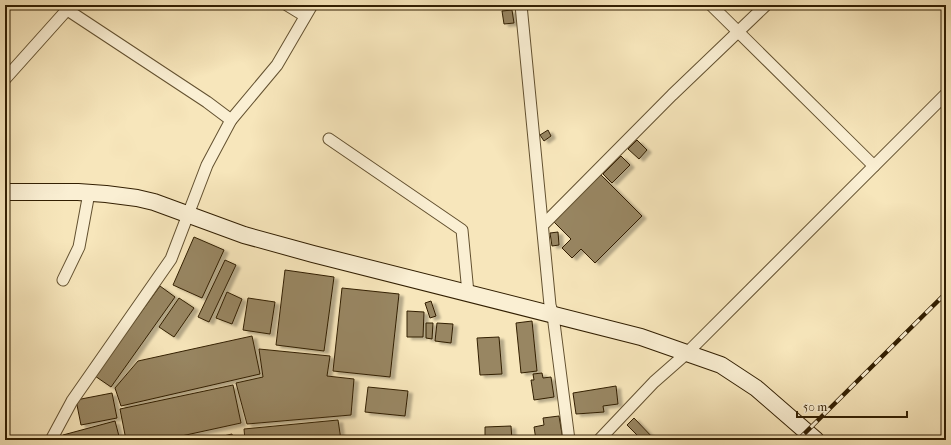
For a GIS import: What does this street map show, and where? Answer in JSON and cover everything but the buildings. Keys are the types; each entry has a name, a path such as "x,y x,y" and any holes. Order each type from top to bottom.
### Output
{"street":[{"path":"287,5 305,16"},
{"path":"51,440 72,401 171,259 207,165 231,120 277,64 312,5"},
{"path":"521,5 550,305 553,315 569,440"},
{"path":"711,5 874,166"},
{"path":"543,225 737,31 766,5"},
{"path":"5,79 65,12 72,8 231,120"},
{"path":"599,440 654,382 687,353 946,94"},
{"path":"329,139 462,230 468,293"},
{"path":"5,192 89,193 137,198 154,202 244,235 294,249 641,337 721,365 756,388 816,440"},
{"path":"63,280 79,247 89,193"}],"railway":[{"path":"798,440 946,293"}]}
